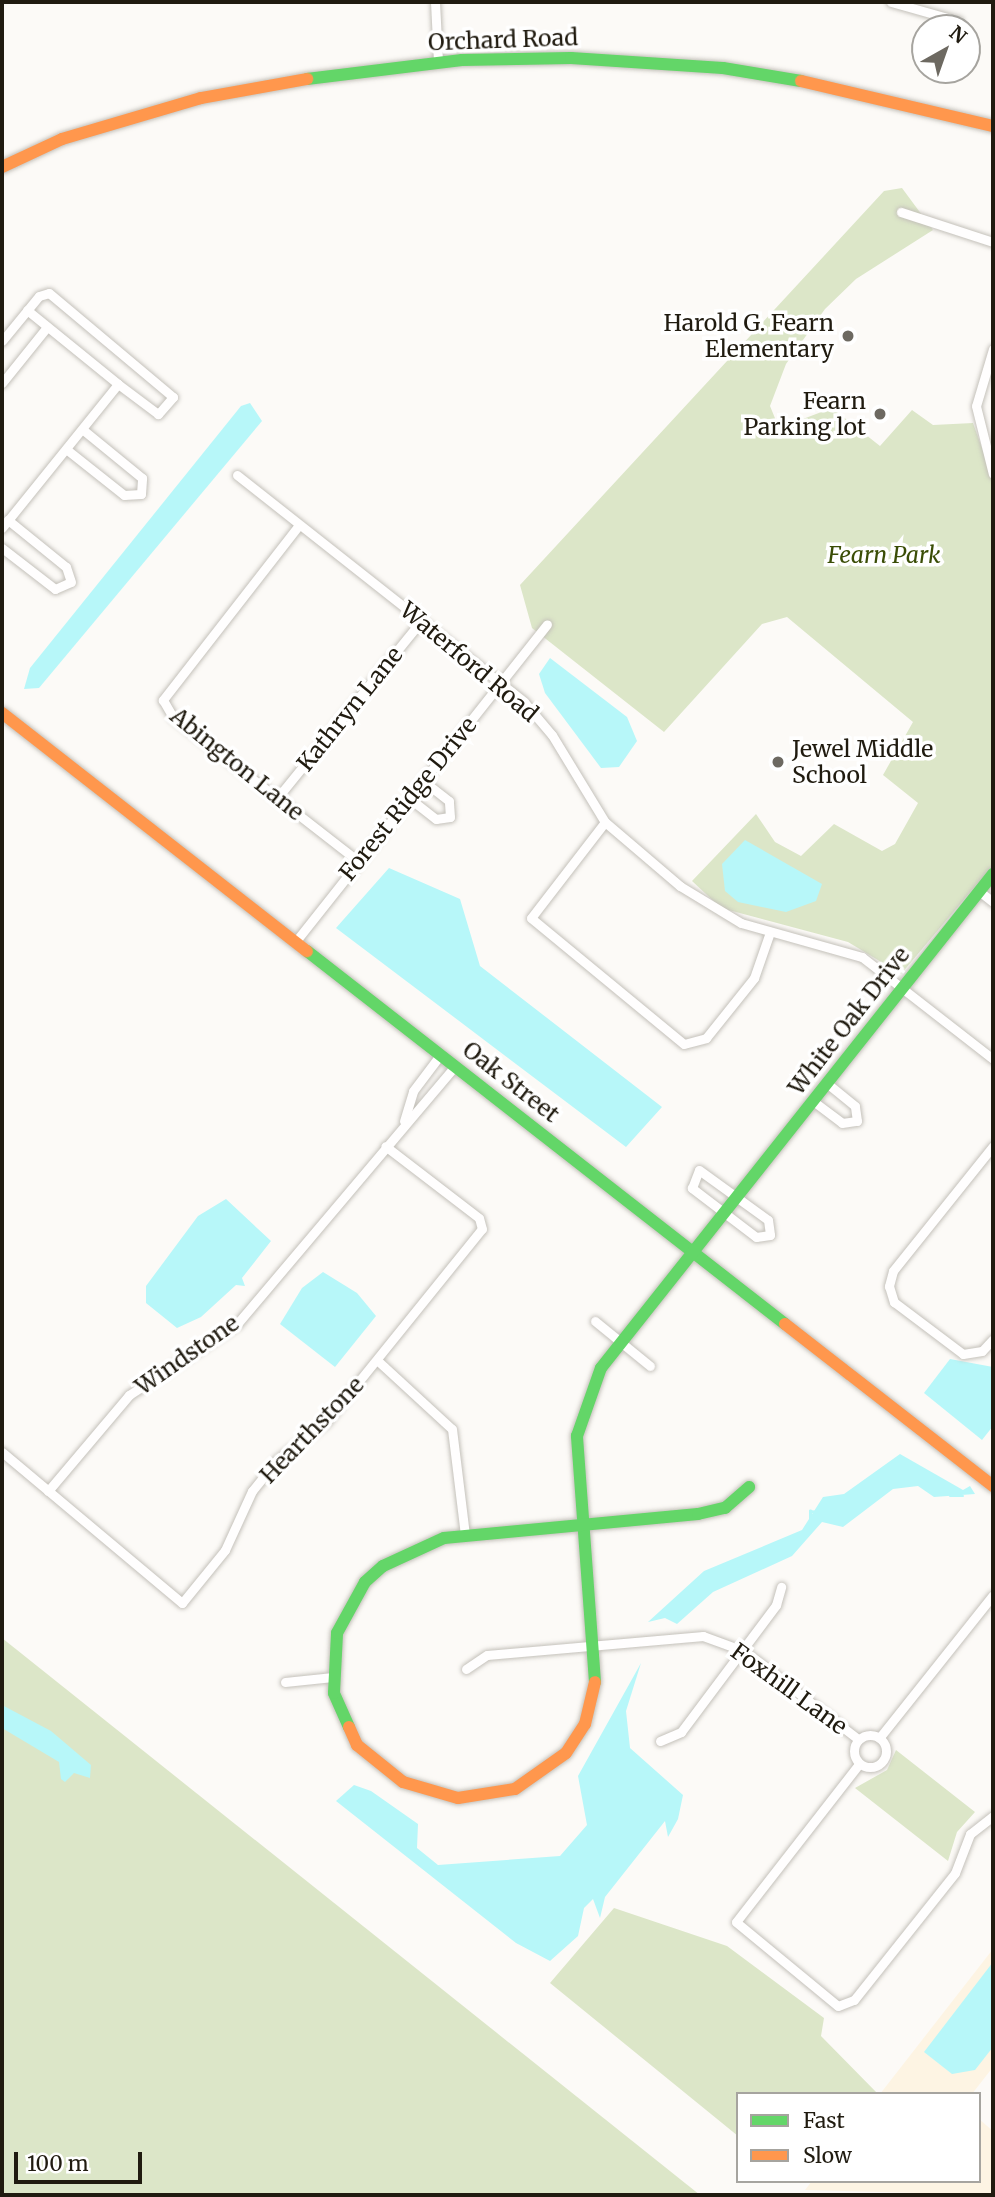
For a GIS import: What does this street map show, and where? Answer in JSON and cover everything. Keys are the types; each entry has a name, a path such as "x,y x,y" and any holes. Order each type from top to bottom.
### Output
{"street":[{"path":"435,2 438,62"},
{"path":"891,2 933,14"},
{"name":"Orchard Road","path":"2,154 18,155 236,90 438,62 582,58 723,68 873,94 993,127"},
{"name":"Orchard Road","path":"2,167 18,155"},
{"path":"901,212 993,242"},
{"path":"2,341 27,310 42,293 53,294 169,389 172,402 158,414 27,310"},
{"path":"2,383 47,327"},
{"path":"993,349 976,406 993,474"},
{"path":"2,548 55,589 71,582 66,567 5,524 118,384"},
{"path":"66,449 124,495 141,494 142,478 82,429"},
{"name":"Waterford Road","path":"236,475 500,683 552,735 605,822 715,911 770,932 862,957 903,986 993,1059"},
{"name":"Abington Lane","path":"299,524 163,700 173,717 358,860"},
{"name":"Kathryn Lane","path":"278,797 421,621"},
{"name":"Forest Ridge Drive","path":"296,941 547,624"},
{"name":"Oak Street","path":"2,712 993,1486"},
{"path":"409,798 436,819 450,817 449,801 423,781"},
{"path":"605,822 531,918 684,1044 706,1038 754,978 770,932"},
{"name":"White Oak Drive","path":"333,1677 348,1728 378,1764 428,1794 489,1797 515,1789 566,1753 585,1724 595,1690 578,1422 601,1368 993,874"},
{"path":"979,891 993,902"},
{"name":"Windstone","path":"404,1121 413,1091 441,1054"},
{"name":"Windstone","path":"48,1491 129,1395 237,1324 404,1121 455,1066"},
{"path":"813,1101 842,1123 857,1121 855,1106 827,1083"},
{"name":"Hearthstone","path":"48,1491 182,1603 225,1550 269,1471 326,1422 482,1229 479,1218 385,1146"},
{"path":"993,1146 893,1271 889,1286 894,1302 963,1354 982,1351 993,1339"},
{"path":"706,1171 738,1194 768,1220 770,1235 755,1237 722,1213 692,1188 692,1175 706,1171"},
{"path":"595,1321 650,1366"},
{"path":"377,1361 452,1429 465,1535"},
{"path":"2,1452 48,1491"},
{"path":"285,1682 333,1677 337,1633 365,1582 412,1548 465,1535 716,1510 748,1487"},
{"path":"660,1741 681,1732 776,1605 781,1587"},
{"path":"993,1595 880,1737 883,1761 859,1763 736,1922 838,2006 854,2000 955,1872 970,1833 993,1816"},
{"name":"Foxhill Lane","path":"466,1669 487,1655 703,1636 744,1651 859,1739"},
{"path":"859,1763 854,1754 859,1739 880,1737"}],"shaded area":[{"path":"993,1949 993,2067 974,2092 882,2092"},
{"path":"981,2121 993,2131 993,2195 805,2190 810,2183 981,2183"}],"green space":[{"name":"Fearn Park","path":"902,188 933,230 856,279 825,309 786,364 770,406 779,428 832,408 880,446 912,410 933,425 973,423 993,479 993,865 901,974 848,942 721,908 692,881 756,814 775,842 801,856 834,824 882,851 895,844 918,803 883,775 913,722 787,617 762,624 664,732 532,628 520,585 884,191"},
{"path":"2,1638 700,2195 2,2195"},
{"path":"896,1750 975,1812 957,1832 948,1861 855,1788 887,1770"},
{"path":"614,1908 727,1946 824,2018 821,2036 876,2092 736,2092 736,2134 550,1983"}],"water":[{"path":"250,403 262,421 39,688 24,689 30,668 241,406"},
{"path":"550,658 627,717 637,741 619,767 601,768 545,693 539,674"},
{"path":"745,840 822,884 816,901 786,912 738,902 725,891 722,864"},
{"path":"389,868 460,899 480,966 662,1107 626,1147 336,928"},
{"path":"226,1199 271,1241 242,1278 245,1286 236,1285 201,1317 177,1328 146,1303 146,1286 198,1216"},
{"path":"323,1272 357,1293 376,1316 335,1367 280,1324 302,1288"},
{"path":"950,1359 993,1367 993,1426 982,1440 924,1393"},
{"path":"900,1454 963,1490 970,1486 975,1494 934,1497 918,1486 893,1489 843,1527 822,1522 792,1556 713,1592 677,1624 665,1618 648,1622 704,1571 802,1530 823,1497 844,1494"},
{"path":"641,1663 626,1711 630,1748 683,1795 678,1819 668,1837 665,1821 605,1897 600,1918 593,1899 584,1908 578,1936 550,1961 516,1943 336,1801 354,1785 371,1791 418,1824 417,1848 438,1865 560,1856 587,1825 578,1776"},
{"path":"2,1705 51,1731 91,1765 90,1778 74,1773 65,1782 61,1779 59,1762 2,1728"},
{"path":"993,1962 993,2047 975,2070 952,2074 924,2052"}],"waterway":[{"path":"950,1496 963,1496"},
{"path":"810,1521 810,1511 817,1512"}],"traffic: fast":[{"path":"307,79 462,60 571,58 723,68 801,81"},
{"path":"595,1682 577,1436 601,1368 993,874"},
{"path":"307,951 785,1324"},
{"path":"349,1727 334,1693 337,1633 365,1582 383,1566 444,1538 698,1514 725,1508 749,1487"}],"traffic: slow":[{"path":"2,167 62,139 201,98 307,79"},
{"path":"801,81 993,126"},
{"path":"2,713 307,951"},
{"path":"785,1324 993,1486"},
{"path":"349,1727 357,1745 403,1782 458,1798 515,1789 566,1753 585,1724 595,1682"}],"place":[{"name":"Harold G. Fearn Elementary","path":"848,336"},
{"name":"Fearn Parking lot","path":"880,414"},
{"name":"Jewel Middle School","path":"778,762"}]}
